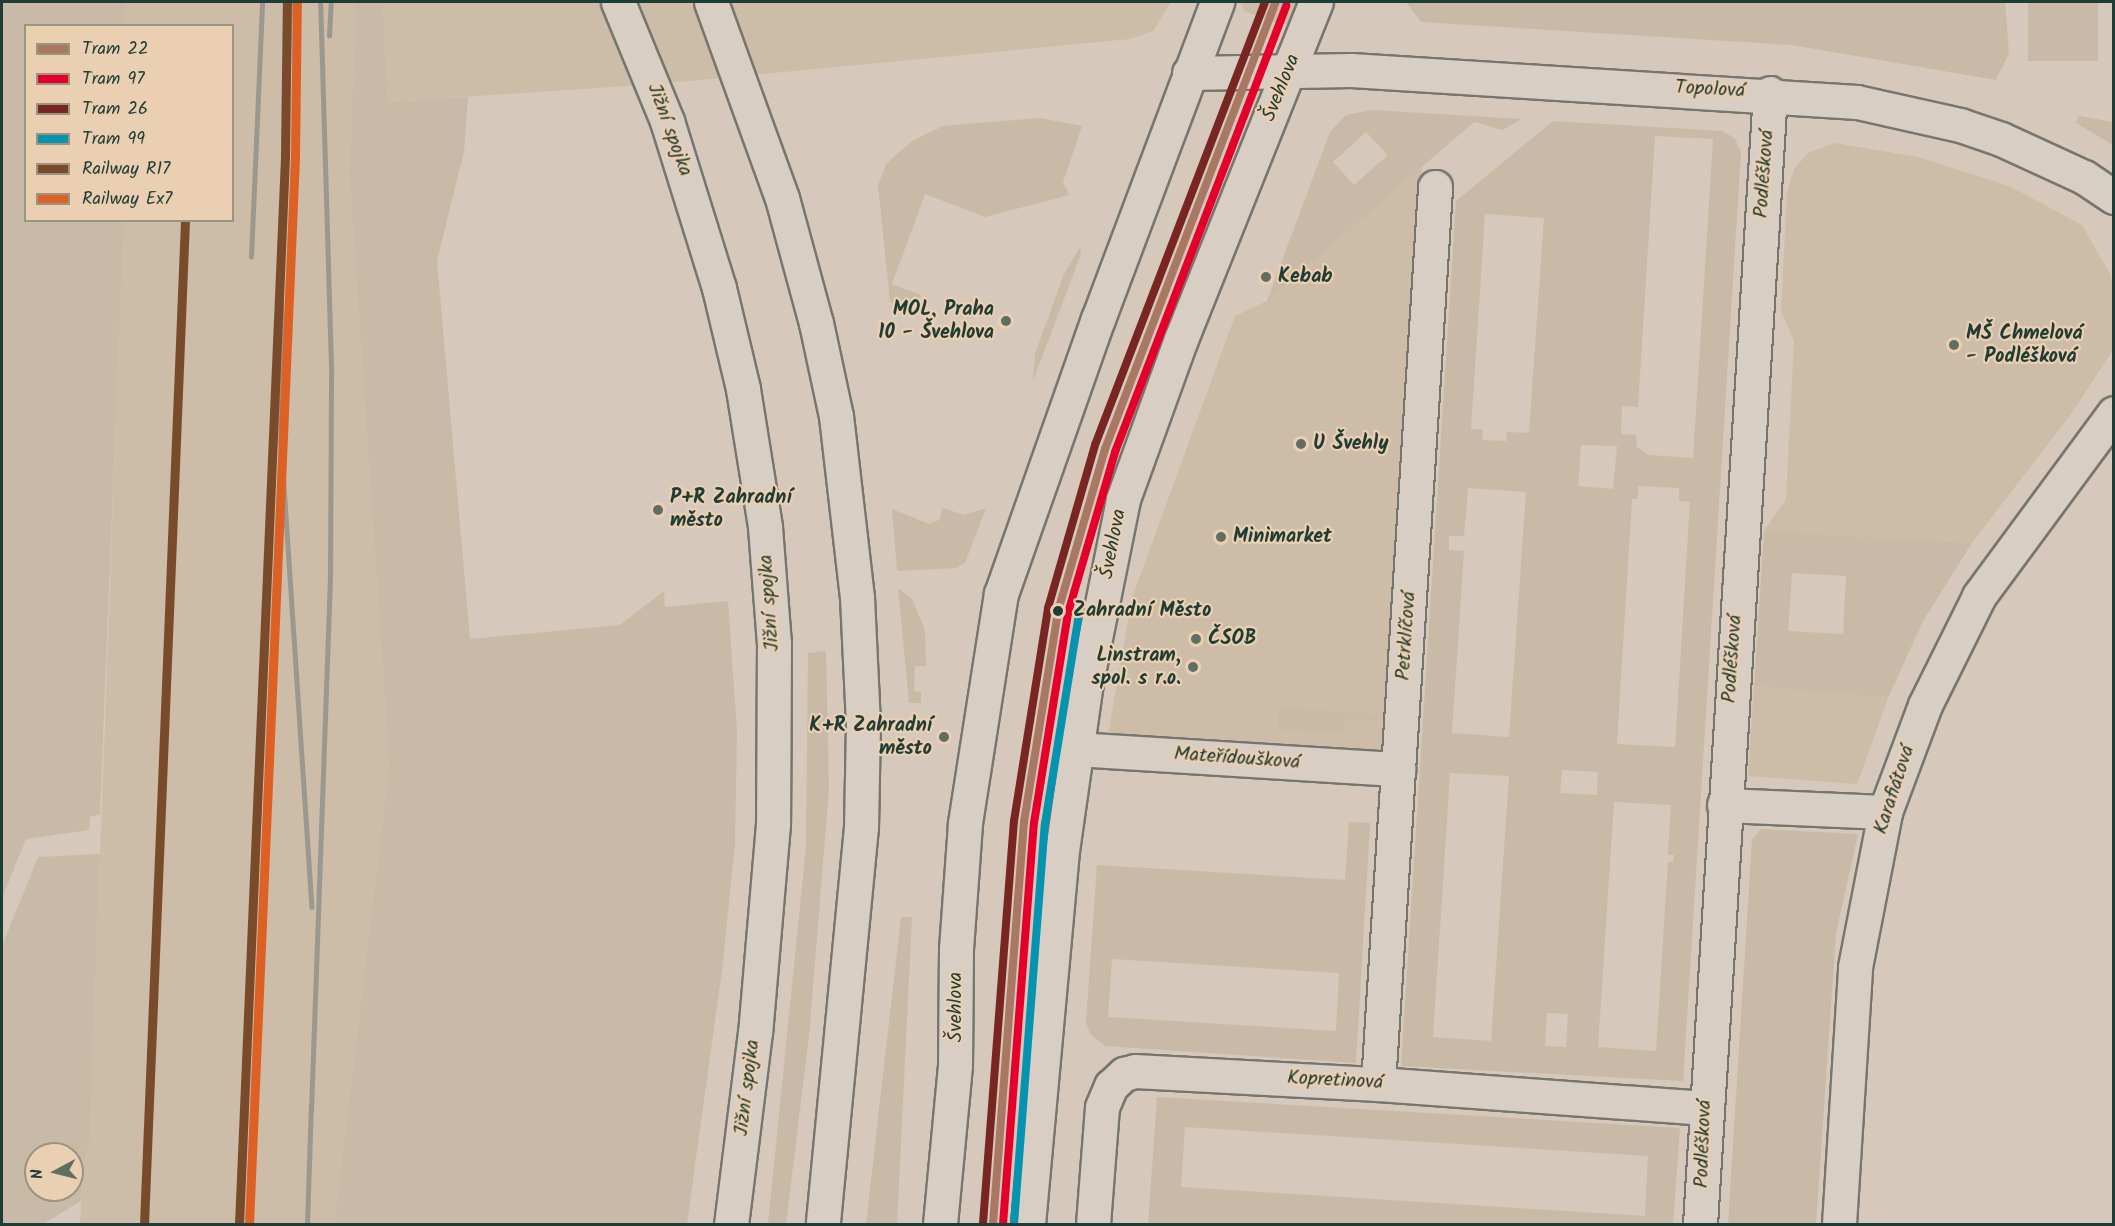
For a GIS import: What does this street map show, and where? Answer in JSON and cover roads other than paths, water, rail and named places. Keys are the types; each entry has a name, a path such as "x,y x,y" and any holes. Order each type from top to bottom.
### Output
{"main road":[{"name":"Jižní spojka","path":"618,2 668,121 728,319 765,526 774,643 773,825 766,926 731,1224"},
{"path":"711,2 782,198 816,323 846,488 861,640 861,827 823,1224"},
{"name":"Švehlova","path":"940,1224 955,1065 956,949 966,823 1001,594 1189,73 1217,2"},
{"name":"Švehlova","path":"1028,1224 1043,1040 1076,749 1088,672 1133,464 1316,2"},
{"name":"Topolová","path":"1189,73 1351,70 1770,93 1857,102 1960,125 2084,177 2114,197"},
{"name":"Podléšková","path":"1700,1224 1705,1108 1770,93"},
{"name":"Petrklíčová","path":"1378,1084 1435,188"},
{"name":"Karafiátová","path":"1839,1224 1855,967 1885,812 1925,705 1979,596 2114,412"},
{"name":"Mateřídoušková","path":"1076,749 1398,769"},
{"path":"1724,805 1885,812"},
{"name":"Kopretinová","path":"1094,1224 1102,1107 1111,1086 1124,1074 1146,1070 1705,1108"}],"railway":[{"path":"251,257 262,2"},
{"path":"285,156 290,2"},
{"path":"311,1111 330,577 331,367 320,2"},
{"path":"329,36 331,2"},
{"path":"282,222 281,441 312,907"},
{"path":"307,1224 311,1105"}],"tram line":[{"name":"26","path":"983,1223 1014,821 1048,608 1095,445 1265,2"},
{"name":"22","path":"993,1224 1024,822 1058,611 1105,449 1276,2"},
{"name":"97","path":"1003,1224 1034,823 1068,613 1115,452 1286,6"},
{"name":"99","path":"1014,1224 1045,824 1079,614"}],"rail line":[{"name":"R17","path":"239,1224 285,156 287,2"},
{"name":"Ex7","path":"249,1224 295,156 297,2"},
{"name":"R17","path":"144,1224 185,222"}],"place":[{"name":"Kebab","path":"1266,277"},
{"name":"MOL, Praha 10 - Švehlova","path":"1006,321"},
{"name":"MŠ Chmelová - Podléšková","path":"1954,345"},
{"name":"U Švehly","path":"1301,444"},
{"name":"P+R Zahradní město","path":"658,510"},
{"name":"Minimarket","path":"1221,537"},
{"name":"Zahradní Město","path":"1058,611"},
{"name":"ČSOB","path":"1196,639"},
{"name":"Linstram, spol. s r.o.","path":"1193,667"},
{"name":"K+R Zahradní město","path":"944,737"}]}
